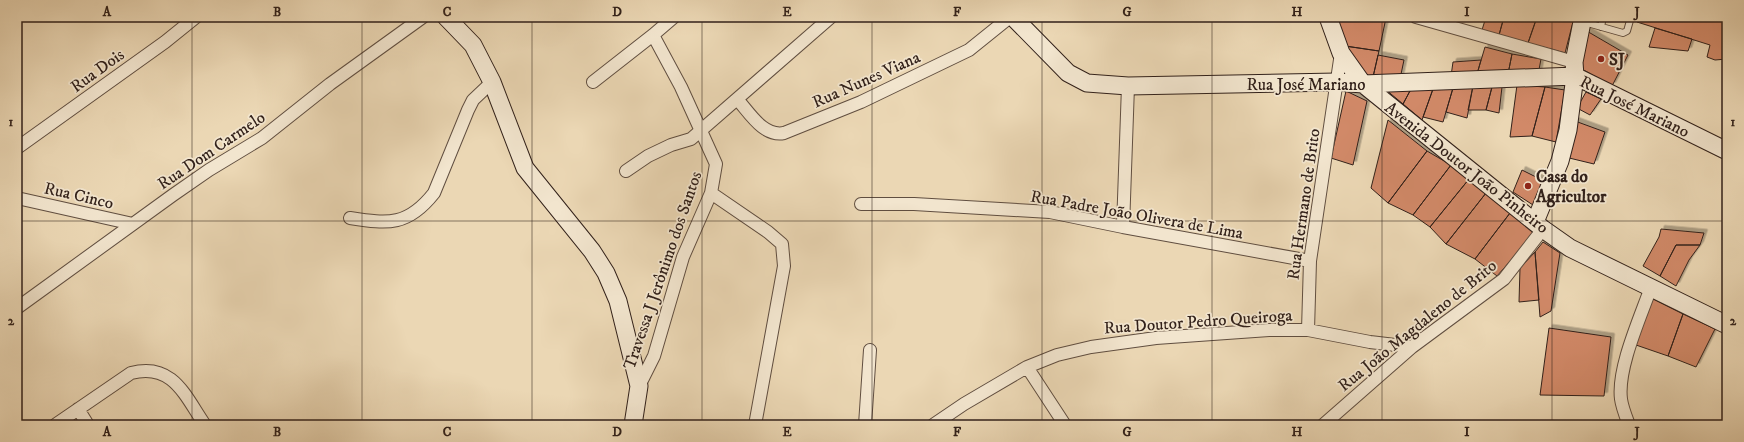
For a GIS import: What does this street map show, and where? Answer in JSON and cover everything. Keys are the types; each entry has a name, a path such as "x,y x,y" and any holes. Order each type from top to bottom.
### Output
{"street":[{"name":"Rua Dois","path":"17,148 165,42 196,17"},
{"name":"Rua Dom Carmelo","path":"17,308 210,170 262,138 330,84 423,17"},
{"path":"446,17 473,45 492,82 525,168 592,251 606,273 618,301 639,386 633,425"},
{"path":"593,82 674,17"},
{"path":"626,171 648,156 671,145 691,139 702,131 831,17"},
{"name":"Rua Nunes Viana","path":"737,99 761,126 770,132 777,134 784,133 861,102 969,50 1011,17"},
{"name":"Rua José Mariano","path":"1011,17 1068,73 1087,83 1128,86 1337,82 1363,84 1545,78 1574,69 1727,151"},
{"name":"Avenida Doutor João Pinheiro","path":"1328,17 1341,53 1363,84 1539,226 1570,248 1727,325"},
{"path":"1416,17 1549,56 1574,69"},
{"path":"1539,226 1560,161 1568,130 1574,69 1582,19"},
{"name":"Travessa J Jerônimo dos Santos","path":"639,386 654,356 665,324 674,283 683,256 711,193 716,164 681,87 653,35"},
{"name":"Rua Hermano de Brito","path":"1308,330 1310,261 1341,53"},
{"path":"1545,78 1549,56"},
{"path":"350,218 379,223 395,221 411,216 424,206 434,193 473,100 492,82"},
{"path":"1123,227 1128,86"},
{"path":"711,193 778,239 782,244 784,252 784,266 755,425"},
{"name":"Rua Cinco","path":"17,198 133,224"},
{"name":"Rua Padre João Olivera de Lima","path":"861,204 914,204 1050,212 1123,227 1310,261"},
{"name":"Rua João Magdaleno de Brito","path":"1323,425 1412,347 1504,279 1539,226"},
{"path":"1640,425 1627,422 1621,399 1621,382 1623,366 1651,287"},
{"name":"Rua Doutor Pedro Queiroga","path":"933,425 964,404 1027,367 1064,353 1091,347 1156,338 1269,330 1308,330 1370,342 1412,347"},
{"path":"865,425 870,350"},
{"path":"1027,367 1065,425"},
{"path":"55,425 131,373 142,370 153,370 173,380 205,425"},
{"path":"78,409 88,425"}],"lane":[{"path":"1601,27 1603,17"},
{"path":"1582,19 1601,27 1623,33 1627,31 1631,17"}],"building":[{"path":"1335,17 1386,18 1379,51 1345,46"},
{"path":"1486,17 1504,17 1499,35 1482,30"},
{"path":"1504,17 1537,17 1528,43 1499,35"},
{"path":"1537,17 1574,18 1565,53 1528,43"},
{"path":"1639,17 1727,17 1727,59 1715,60 1707,57 1710,45 1637,22"},
{"path":"1655,28 1692,39 1688,51 1649,47"},
{"name":"SJ","path":"1585,30 1628,55 1612,86 1580,68"},
{"path":"1345,46 1379,51 1373,77 1362,77"},
{"path":"1485,47 1512,54 1508,74 1477,74"},
{"path":"1512,54 1541,59 1538,75 1508,74"},
{"path":"1378,55 1404,60 1400,79 1373,77"},
{"path":"1481,60 1477,74 1451,76 1453,62"},
{"path":"1517,85 1545,87 1532,136 1510,137"},
{"path":"1473,86 1492,87 1486,110 1468,110"},
{"path":"1473,86 1467,118 1446,112 1453,88"},
{"path":"1492,87 1502,87 1499,113 1486,110"},
{"path":"1545,87 1565,90 1556,142 1532,136"},
{"path":"1453,88 1443,122 1423,117 1433,89"},
{"path":"1385,89 1411,89 1403,104"},
{"path":"1411,89 1433,89 1422,120 1403,104"},
{"path":"1346,91 1367,101 1353,165 1331,158"},
{"path":"1586,92 1601,99 1590,115 1577,108"},
{"path":"1388,120 1427,151 1388,203 1371,188"},
{"path":"1575,121 1605,132 1594,164 1565,157"},
{"path":"1427,151 1451,165 1413,215 1388,203"},
{"path":"1451,165 1469,179 1430,227 1413,215"},
{"name":"Casa do Agricultor","path":"1522,170 1544,181 1533,205 1513,192"},
{"path":"1469,179 1486,193 1446,244 1430,227"},
{"path":"1486,193 1510,213 1475,259 1446,244"},
{"path":"1510,213 1535,233 1497,276 1475,259"},
{"path":"1661,229 1704,233 1700,245 1676,245 1660,276 1643,266 1659,237"},
{"path":"1543,242 1560,253 1551,311 1540,317 1535,252"},
{"path":"1676,245 1700,245 1689,260 1676,286 1660,276"},
{"path":"1535,252 1539,300 1519,302 1520,268"},
{"path":"1651,298 1683,314 1668,356 1636,345"},
{"path":"1683,314 1715,329 1696,367 1668,356"},
{"path":"1549,328 1611,337 1604,396 1540,395"}],"place":[{"name":"SJ","path":"1601,59"},
{"name":"Casa do Agricultor","path":"1528,186"}]}
